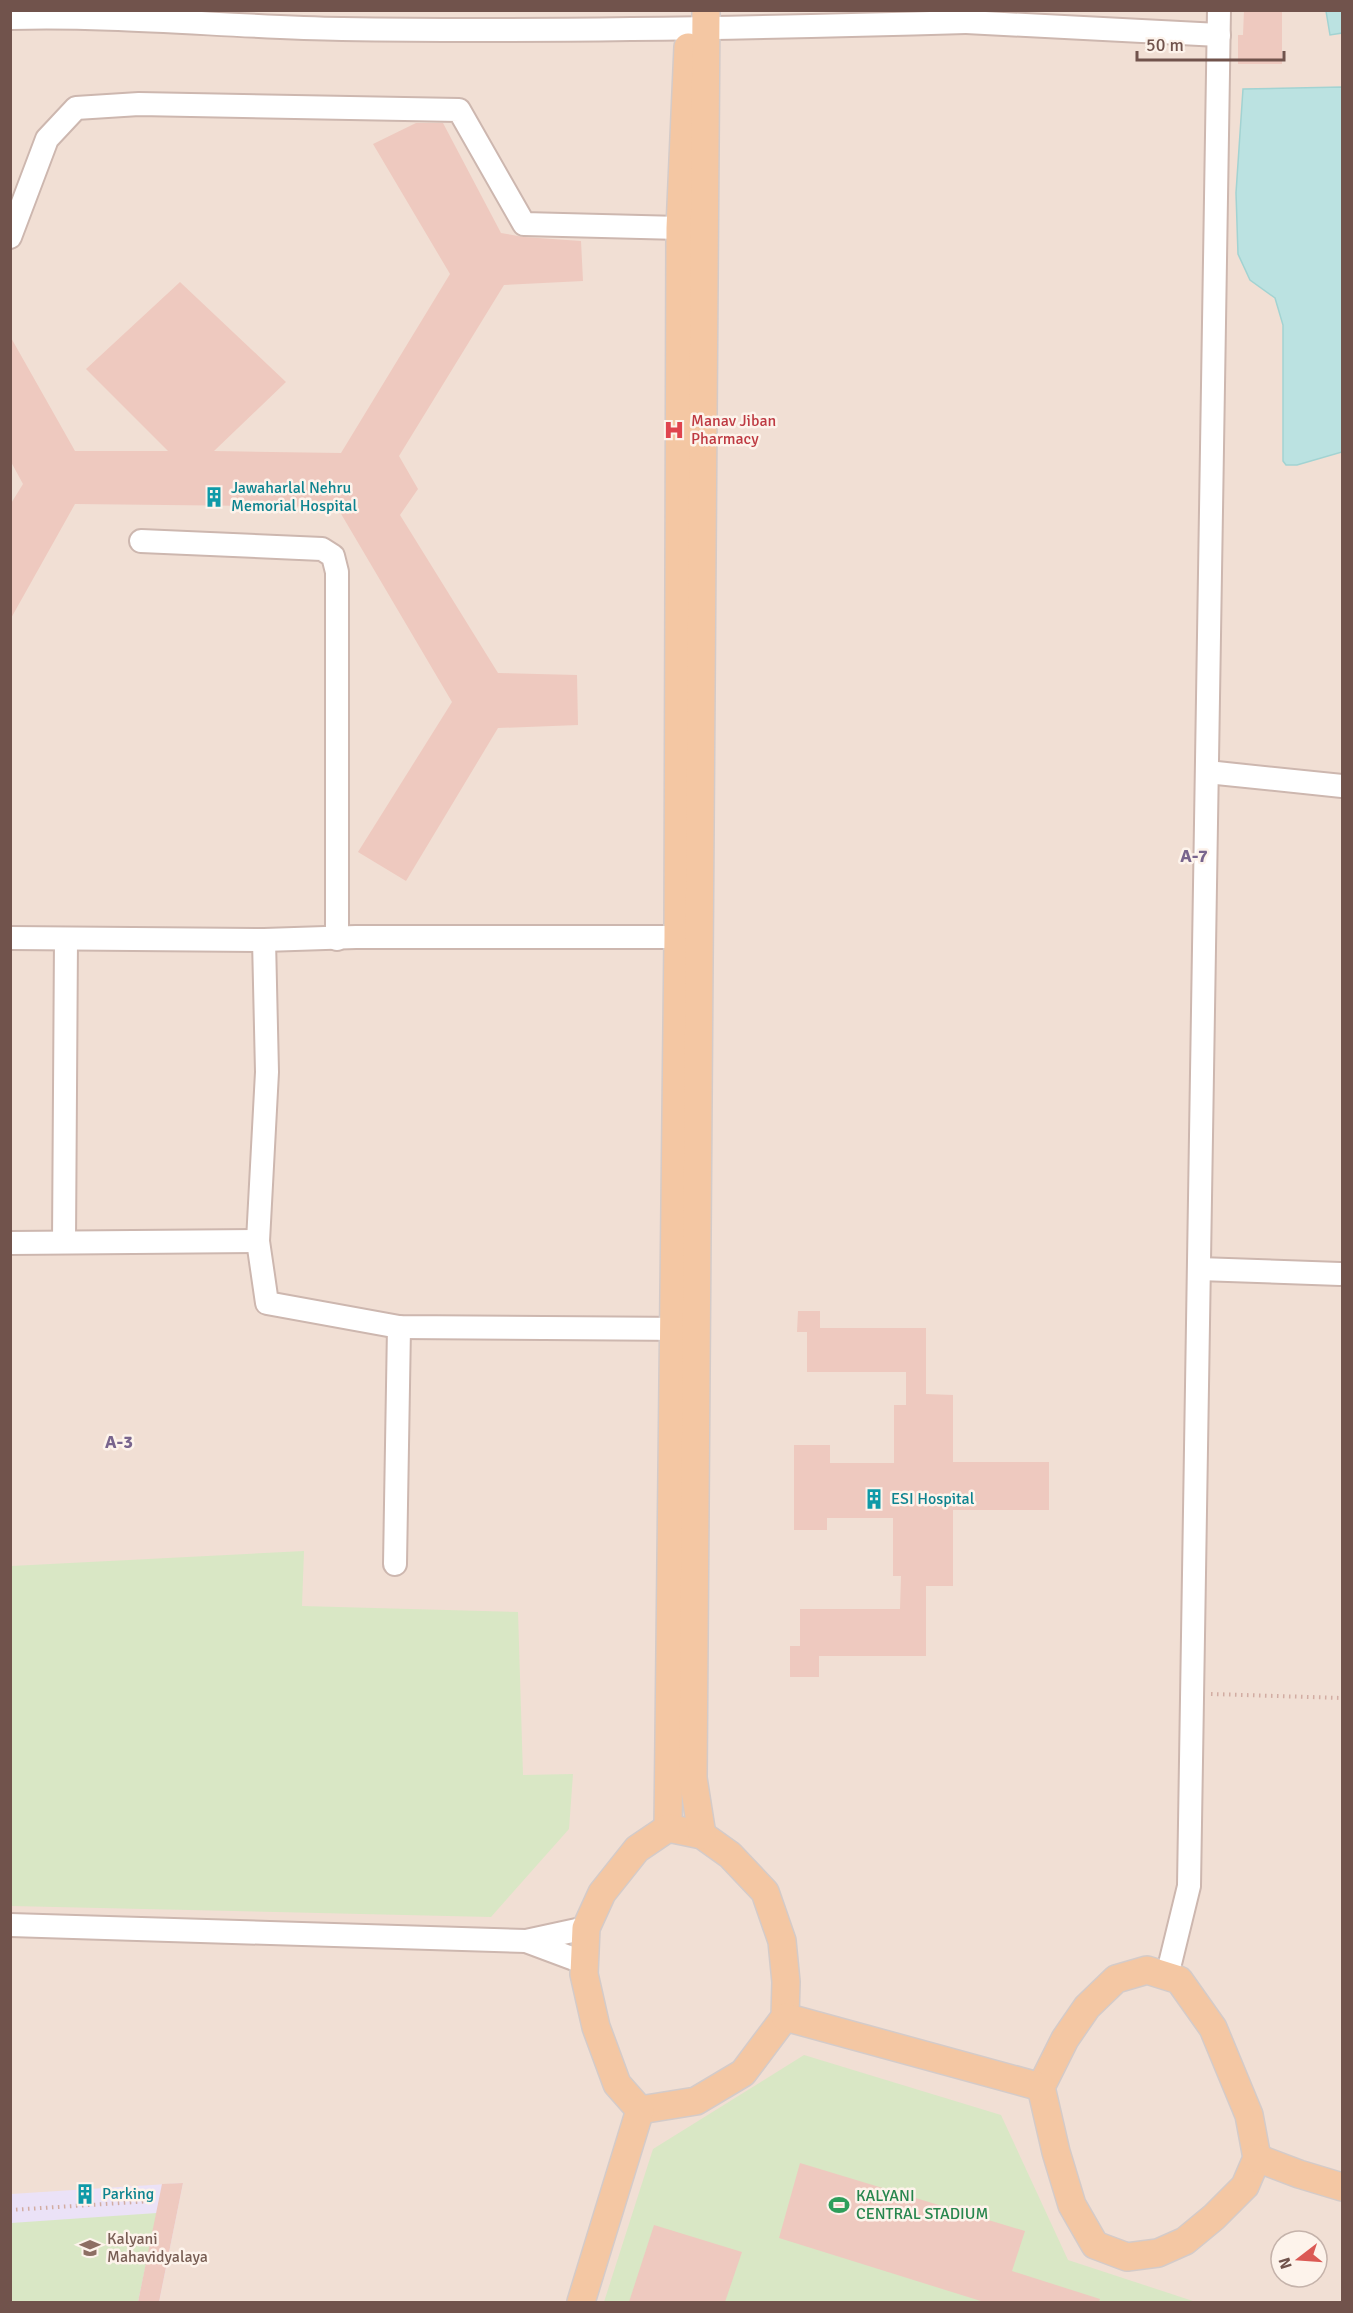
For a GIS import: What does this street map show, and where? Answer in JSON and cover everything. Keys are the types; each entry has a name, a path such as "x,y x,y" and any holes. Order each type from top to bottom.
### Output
{"main road":[{"path":"697,20 680,228 678,937 693,1778 702,1834"},
{"path":"668,1827 685,1329 697,20"},
{"path":"668,1827 702,1834 730,1855 765,1892 782,1941 786,1982 785,2017 743,2073 696,2101 640,2110 617,2084 596,2027 585,1974 586,1928 602,1893 637,1849 668,1827"},
{"path":"1147,1970 1167,1976 1179,1980 1214,2028 1249,2115 1257,2158 1245,2186 1214,2217 1185,2241 1158,2253 1127,2257 1095,2245 1072,2205 1056,2152 1041,2087 1065,2039 1087,2007 1116,1979 1147,1970"},
{"path":"785,2017 1041,2087"},
{"path":"581,2302 640,2110"},
{"path":"1257,2158 1342,2187"}],"street":[{"path":"1167,1976 1189,1886 1219,10"},
{"path":"10,18 70,13 340,29 966,16 1219,35"},
{"path":"10,237 46,139 76,108 139,104 459,110 524,224 680,228"},
{"path":"141,541 322,549 333,556 338,572 337,939"},
{"path":"1207,772 1342,786"},
{"path":"10,938 264,940 678,937"},
{"path":"64,1242 66,939"},
{"path":"264,940 267,1071 258,1241 267,1302 399,1327 685,1329"},
{"path":"10,1243 258,1241"},
{"path":"1199,1269 1342,1274"},
{"path":"395,1564 399,1327"},
{"path":"10,1925 526,1941 586,1928"},
{"path":"526,1941 585,1963"}],"path":[{"path":"1192,1694 1342,1698"},
{"path":"10,2211 153,2201"}],"shaded area":[{"path":"11,11 1342,11 1342,2302 11,2302"},
{"name":"Kalyani Mahavidyalaya","path":"183,2183 159,2302 11,2302 11,2194"}],"green space":[{"path":"304,1551 302,1606 518,1612 523,1775 573,1774 569,1829 491,1917 11,1906 11,1566"},
{"name":"KALYANI CENTRAL STADIUM","path":"804,2055 1001,2115 1068,2260 1196,2302 604,2302 653,2149"},
{"name":"Kalyani Mahavidyalaya","path":"157,2213 138,2302 11,2302 11,2223"}],"water":[{"path":"1326,11 1342,11 1342,33 1330,35"},
{"path":"1342,87 1342,452 1297,465 1286,465 1283,461 1283,325 1275,298 1250,280 1238,254 1236,193 1243,89"}],"building":[{"path":"1244,10 1282,10 1282,64 1238,64 1238,35 1243,35"},
{"name":"Jawaharlal Nehru Memorial Hospital","path":"416,123 443,123 501,233 581,241 583,281 504,285 399,456 418,489 400,515 498,673 577,675 578,725 498,728 406,881 358,852 452,702 337,507 75,504 10,620 10,505 23,484 10,460 10,336 75,451 168,451 86,369 180,282 286,382 214,451 341,453 450,274 373,144"},
{"name":"ESI Hospital","path":"798,1311 820,1311 820,1328 926,1328 926,1394 953,1395 953,1462 1049,1462 1049,1510 953,1510 953,1586 926,1586 926,1656 819,1656 819,1677 790,1677 790,1646 800,1646 800,1609 900,1609 901,1576 893,1576 893,1518 827,1518 827,1530 794,1530 794,1445 830,1445 830,1463 894,1463 894,1405 906,1405 906,1372 807,1372 807,1332 797,1332"},
{"path":"800,2163 1025,2231 1012,2271 1100,2299 1099,2302 984,2302 779,2238"},
{"path":"183,2183 159,2302 138,2302 162,2184"},
{"path":"654,2225 742,2252 725,2302 629,2302"}],"place":[{"name":"Manav Jiban Pharmacy","path":"674,430"},
{"name":"Jawaharlal Nehru Memorial Hospital","path":"214,497"},
{"name":"ESI Hospital","path":"874,1499"},
{"name":"Parking","path":"85,2194"},
{"name":"KALYANI CENTRAL STADIUM","path":"839,2205"},
{"name":"Kalyani Mahavidyalaya","path":"90,2248"}],"district":[{"name":"A-7","path":"1194,856"},
{"name":"A-3","path":"119,1442"}]}
